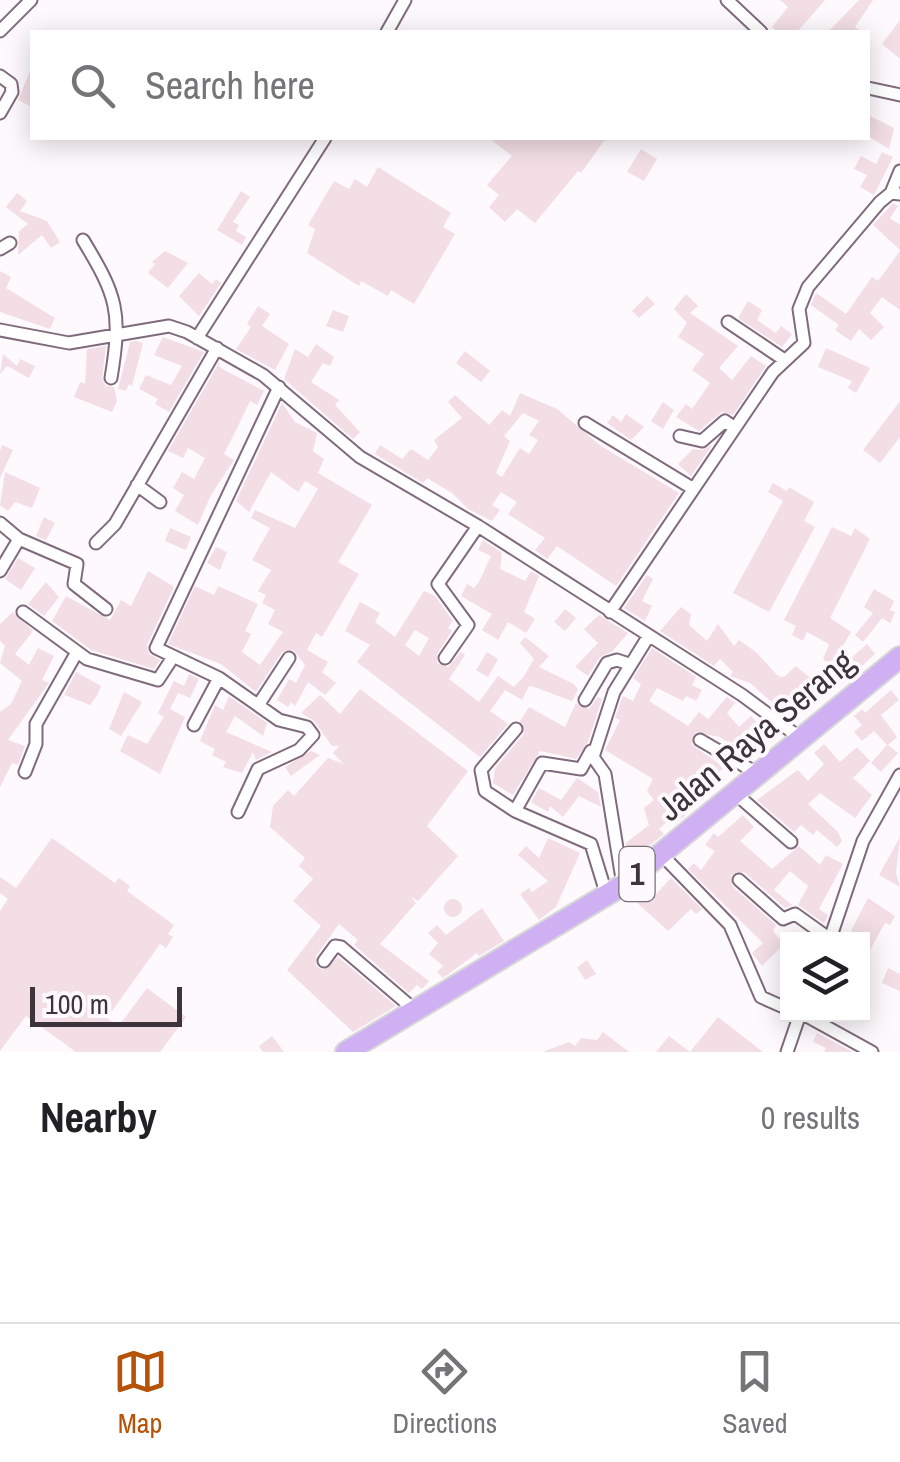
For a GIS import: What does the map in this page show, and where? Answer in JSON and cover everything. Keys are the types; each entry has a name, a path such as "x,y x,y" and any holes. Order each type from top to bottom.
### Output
{"highway":[{"name":"Jalan Raya Serang","path":"346,1052 615,891 900,657"}],"street":[{"path":"0,31 31,0"},
{"path":"388,30 405,0"},
{"path":"727,0 760,30"},
{"path":"0,76 12,92 0,113"},
{"path":"870,88 900,94"},
{"path":"198,338 324,140"},
{"path":"610,612 784,359 804,344 799,309 808,288 896,193 900,171"},
{"path":"82,240 115,297 118,336 112,378"},
{"path":"728,322 784,359"},
{"path":"0,330 46,342 118,336 169,326 198,338 279,387 341,444 478,526 803,740"},
{"path":"96,543 115,524 217,348"},
{"path":"238,812 258,769 281,762 313,739 306,726 279,720 219,678 156,650 156,646 279,387"},
{"path":"680,436 702,441 725,421 735,428"},
{"path":"585,423 692,488"},
{"path":"137,485 160,502"},
{"path":"0,523 19,539 78,564 74,584 106,608"},
{"path":"444,658 468,626 438,584 478,526"},
{"path":"0,571 19,539"},
{"path":"23,612 77,652 161,680 173,657"},
{"path":"515,811 541,764 581,769 629,664 648,637"},
{"path":"24,772 36,744 36,724 77,652"},
{"path":"259,704 288,658"},
{"path":"585,700 606,663 617,660 629,664"},
{"path":"194,725 219,678"},
{"path":"516,729 481,770 486,791 515,811 591,844 615,891"},
{"path":"700,740 760,775"},
{"path":"594,746 595,763 605,774 615,891"},
{"path":"833,932 864,841 900,775"},
{"path":"736,794 792,842"},
{"path":"662,855 730,925 761,998 780,1005"},
{"path":"740,880 782,919 795,914 819,932"},
{"path":"324,961 335,946 340,947 416,1012"},
{"path":"787,1052 799,1022"},
{"path":"817,1022 872,1052"}],"building":[{"path":"780,0 825,0 799,30 776,30 772,27 788,7"},
{"path":"859,0 873,0 855,27 860,30 830,30"},
{"path":"900,20 900,59 882,44"},
{"path":"30,71 30,106 18,100"},
{"path":"870,116 894,128 889,149 870,137"},
{"path":"492,140 605,140 581,173 578,171 535,223 517,209 505,222 489,207 499,195 487,185 512,156"},
{"path":"641,149 657,159 644,181 627,172"},
{"path":"882,152 893,157 874,195 860,187 867,175 854,169 861,156 876,164"},
{"path":"378,167 451,213 443,227 455,234 414,304 391,290 388,296 361,281 359,286 307,253 315,229 308,225 334,181 349,189 355,179 367,187"},
{"path":"241,191 250,197 233,222 239,225 236,231 246,237 242,245 217,230"},
{"path":"17,193 27,201 20,211 47,221 60,242 51,248 42,235 18,255 19,231 28,224 6,207"},
{"path":"893,203 898,206 890,218 900,225 900,250 873,225"},
{"path":"165,251 188,263 168,288 148,273 155,264 152,262"},
{"path":"900,251 900,310 882,297 870,313 884,327 871,340 859,329 851,341 835,330 839,325 811,305 816,293 846,314 872,277 878,281"},
{"path":"0,271 11,277 6,288 55,318 50,329 0,312"},
{"path":"199,273 212,284 216,279 221,283 199,316 179,296"},
{"path":"686,294 698,306 690,313 738,346 719,368 732,380 751,356 766,366 733,415 722,412 699,431 676,417 686,404 692,409 710,383 692,370 704,354 678,337 687,323 674,309"},
{"path":"647,296 655,304 639,318 632,311"},
{"path":"748,301 762,310 757,320 776,333 781,326 792,334 782,347 738,318"},
{"path":"258,306 270,314 262,326 289,344 275,370 236,349 251,327 247,324"},
{"path":"333,310 349,316 343,332 326,326"},
{"path":"163,337 204,352 169,412 155,404 158,399 139,389 146,375 171,385 182,366 154,355"},
{"path":"130,342 143,343 132,386 129,384 126,391 118,389"},
{"path":"316,344 334,357 330,366 323,363 311,382 339,400 335,405 360,432 353,439 284,379 295,349 308,357"},
{"path":"106,346 102,378 106,386 114,387 117,401 112,412 74,397 80,382 85,384 87,349"},
{"path":"826,348 870,368 856,393 848,388 852,381 818,367"},
{"path":"465,351 490,371 481,382 456,363"},
{"path":"3,354 17,366 20,359 35,366 29,378 7,366 0,374"},
{"path":"220,361 219,367 264,391 257,405 250,401 224,454 234,460 211,495 198,525 175,511 184,495 173,488 182,472 194,479 205,458 188,448 183,458 168,451"},
{"path":"520,393 557,409 601,446 679,493 616,586 557,546 547,559 535,550 545,538 508,514 517,502 501,492 492,505 500,510 492,521 468,509 452,493 427,478 423,483 375,454 380,445 402,459 411,449 428,460 438,447 434,440 462,418 448,402 455,395 489,425 502,410 510,416","holes":["523,413 539,421 529,435 538,440 529,454 520,448 502,477 496,473 510,441 504,436"]},
{"path":"900,401 900,437 880,463 863,450"},
{"path":"663,402 674,410 663,429 651,421"},
{"path":"282,403 295,422 317,433 313,451 324,459 318,473 372,505 338,562 359,574 322,637 316,633 307,650 328,662 322,672 336,683 325,695 308,682 295,706 291,702 288,707 277,700 289,679 296,683 305,665 293,650 282,652 256,692 221,664 168,644 195,586 214,595 218,586 258,604 245,631 251,634 242,652 260,665 283,632 268,624 275,610 262,603 266,595 258,591 271,570 252,560 270,528 251,518 255,510 295,528 318,489 305,481 298,492 271,472 249,512 236,501"},
{"path":"626,414 644,427 631,440 607,423 613,415 621,422"},
{"path":"713,444 691,476 678,464 693,449 703,450"},
{"path":"2,445 13,450 0,478 0,451"},
{"path":"5,472 40,488 32,508 15,502 8,511 0,505"},
{"path":"773,483 787,491 789,487 814,502 804,521 815,527 769,612 733,593 783,501 768,492"},
{"path":"44,517 55,523 46,540 36,536"},
{"path":"832,527 851,536 855,528 870,539 830,618 851,632 831,666 823,659 829,644 807,632 803,641 792,635 796,626 784,620"},
{"path":"170,528 191,537 186,550 165,541"},
{"path":"483,540 502,553 500,569 525,581 531,571 539,576 524,612 535,619 526,633 508,622 498,640 482,630 492,614 461,596 467,584 474,588 479,582 491,556 478,550"},
{"path":"216,547 227,552 220,570 207,563"},
{"path":"18,558 35,568 21,590 5,579"},
{"path":"148,571 174,587 147,645 149,654 160,660 154,669 91,650 52,621 66,596 110,620 121,600 131,606"},
{"path":"647,575 653,579 642,601 652,606 645,621 624,608"},
{"path":"46,582 59,597 44,616 28,604"},
{"path":"874,589 894,601 890,610 895,612 890,623 882,618 863,642 855,635 873,613 864,607"},
{"path":"424,591 435,596 453,621 448,628 452,631 437,654 437,663 448,667 461,652 465,655 449,679 479,702 498,676 514,687 524,676 534,659 520,643 525,637 549,656 539,667 574,684 578,690 572,701 529,686 522,700 505,690 490,711 508,724 480,757 357,662 370,645 345,631 360,602 380,613 375,622 395,637","holes":["415,630 429,638 419,656 405,645"]},
{"path":"681,607 691,614 689,625 707,641 718,624 734,646 739,640 778,676 784,677 796,666 814,681 807,697 812,702 792,720 750,683 730,676 733,672 720,659 714,666 660,631"},
{"path":"565,609 576,618 565,631 554,622"},
{"path":"13,612 33,631 15,654 29,665 38,648 54,656 42,680 49,683 8,740 25,746 18,765 12,763 0,787 0,712 11,704 22,681 0,663 5,646 0,641 0,624"},
{"path":"599,615 628,633 612,652 600,657 588,676 575,667 598,643 584,629"},
{"path":"867,644 875,654 842,684 832,675"},
{"path":"652,648 696,677 692,685 702,690 696,701 686,696 683,701 657,688 649,701 688,726 699,712 708,719 727,697 735,703 727,713 739,727 751,716 767,733 744,755 720,737 695,732 692,745 724,767 711,782 716,787 676,824 671,818 659,829 664,834 629,862 626,843 649,825 644,808 654,800 647,791 653,779 605,750 620,720 615,718 623,696 633,701 641,684 633,678"},
{"path":"487,652 498,659 488,677 476,670"},
{"path":"76,672 101,686 97,696 90,705 65,695 57,709"},
{"path":"189,674 199,679 190,698 178,693 170,709 185,717 160,774 120,751 128,735 147,744 164,717 158,713 174,681 184,686"},
{"path":"360,689 468,771 427,826 458,856 418,901 411,897 416,903 380,944 429,981 422,989 417,985 409,993 354,945 358,940 339,924 316,956 316,966 324,970 338,957 396,1006 353,1032 287,970 321,926 293,901 313,879 299,866 305,858 270,827 273,806 288,790 294,796 328,758 344,764 333,753 339,746 332,746 314,721 301,713 320,695 340,714"},
{"path":"891,690 899,700 881,715 897,737 888,745 898,753 881,772 871,763 887,745 874,731 862,741 854,732 862,725 854,716 862,709 865,713"},
{"path":"124,692 142,702 121,736 109,729"},
{"path":"229,696 267,723 263,736 235,716 226,732 272,752 256,760 253,752 242,773 223,767 226,762 212,755 215,749 200,741 215,705 223,710"},
{"path":"598,697 602,699 588,742 576,759 540,751 513,795 493,783 495,768 524,734 520,721 529,707 565,727 576,703 589,709"},
{"path":"824,744 840,762 857,747 870,761 853,778 872,795 855,818 820,793 808,804 838,832 842,841 837,847 817,830 813,835 801,825 794,832 757,800 798,770 808,781 824,764 814,753"},
{"path":"311,751 320,755 291,776 285,767"},
{"path":"577,778 598,792 601,807 579,796 563,817 550,806 548,812 531,802 539,788 561,800"},
{"path":"743,815 754,827 740,841 772,869 799,846 820,865 826,855 843,864 819,909 828,915 824,923 798,905 808,886 790,871 774,890 792,905 785,908 744,872 731,875 732,886 776,925 773,931 780,939 780,948 762,966 752,953 763,943 688,869 694,863 701,870 715,851 705,845 714,833 718,837"},
{"path":"900,837 896,873 900,887 879,875"},
{"path":"52,838 115,883 119,878 130,886 127,891 174,925 166,948 160,944 107,1018 118,1027 147,988 186,1017 160,1052 76,1052 26,1016 0,1051 0,911 8,899 0,893 0,877 16,888"},
{"path":"548,838 580,853 556,907 539,920 520,894 529,888 532,892 548,881 518,855 526,846 539,858"},
{"path":"671,878 702,909 696,914 691,909 668,931 634,900 648,888 656,894"},
{"path":"868,898 895,916 890,925 885,923 870,950 870,932 851,931"},
{"path":"453,899 462,908 453,917 444,908"},
{"path":"482,908 504,941 479,956 477,953 443,978 437,972 443,966 429,954 438,943 428,933 437,925 446,935"},
{"path":"587,960 596,974 585,980 577,967"},
{"path":"888,968 900,974 900,991 882,983"},
{"path":"718,1017 763,1052 690,1052"},
{"path":"603,1032 629,1052 542,1052 569,1042 575,1046 581,1038 597,1040"},
{"path":"817,1033 853,1052 824,1052 826,1048 813,1042"},
{"path":"272,1036 284,1052 263,1052 259,1046"},
{"path":"669,1036 690,1052 656,1052"}]}
